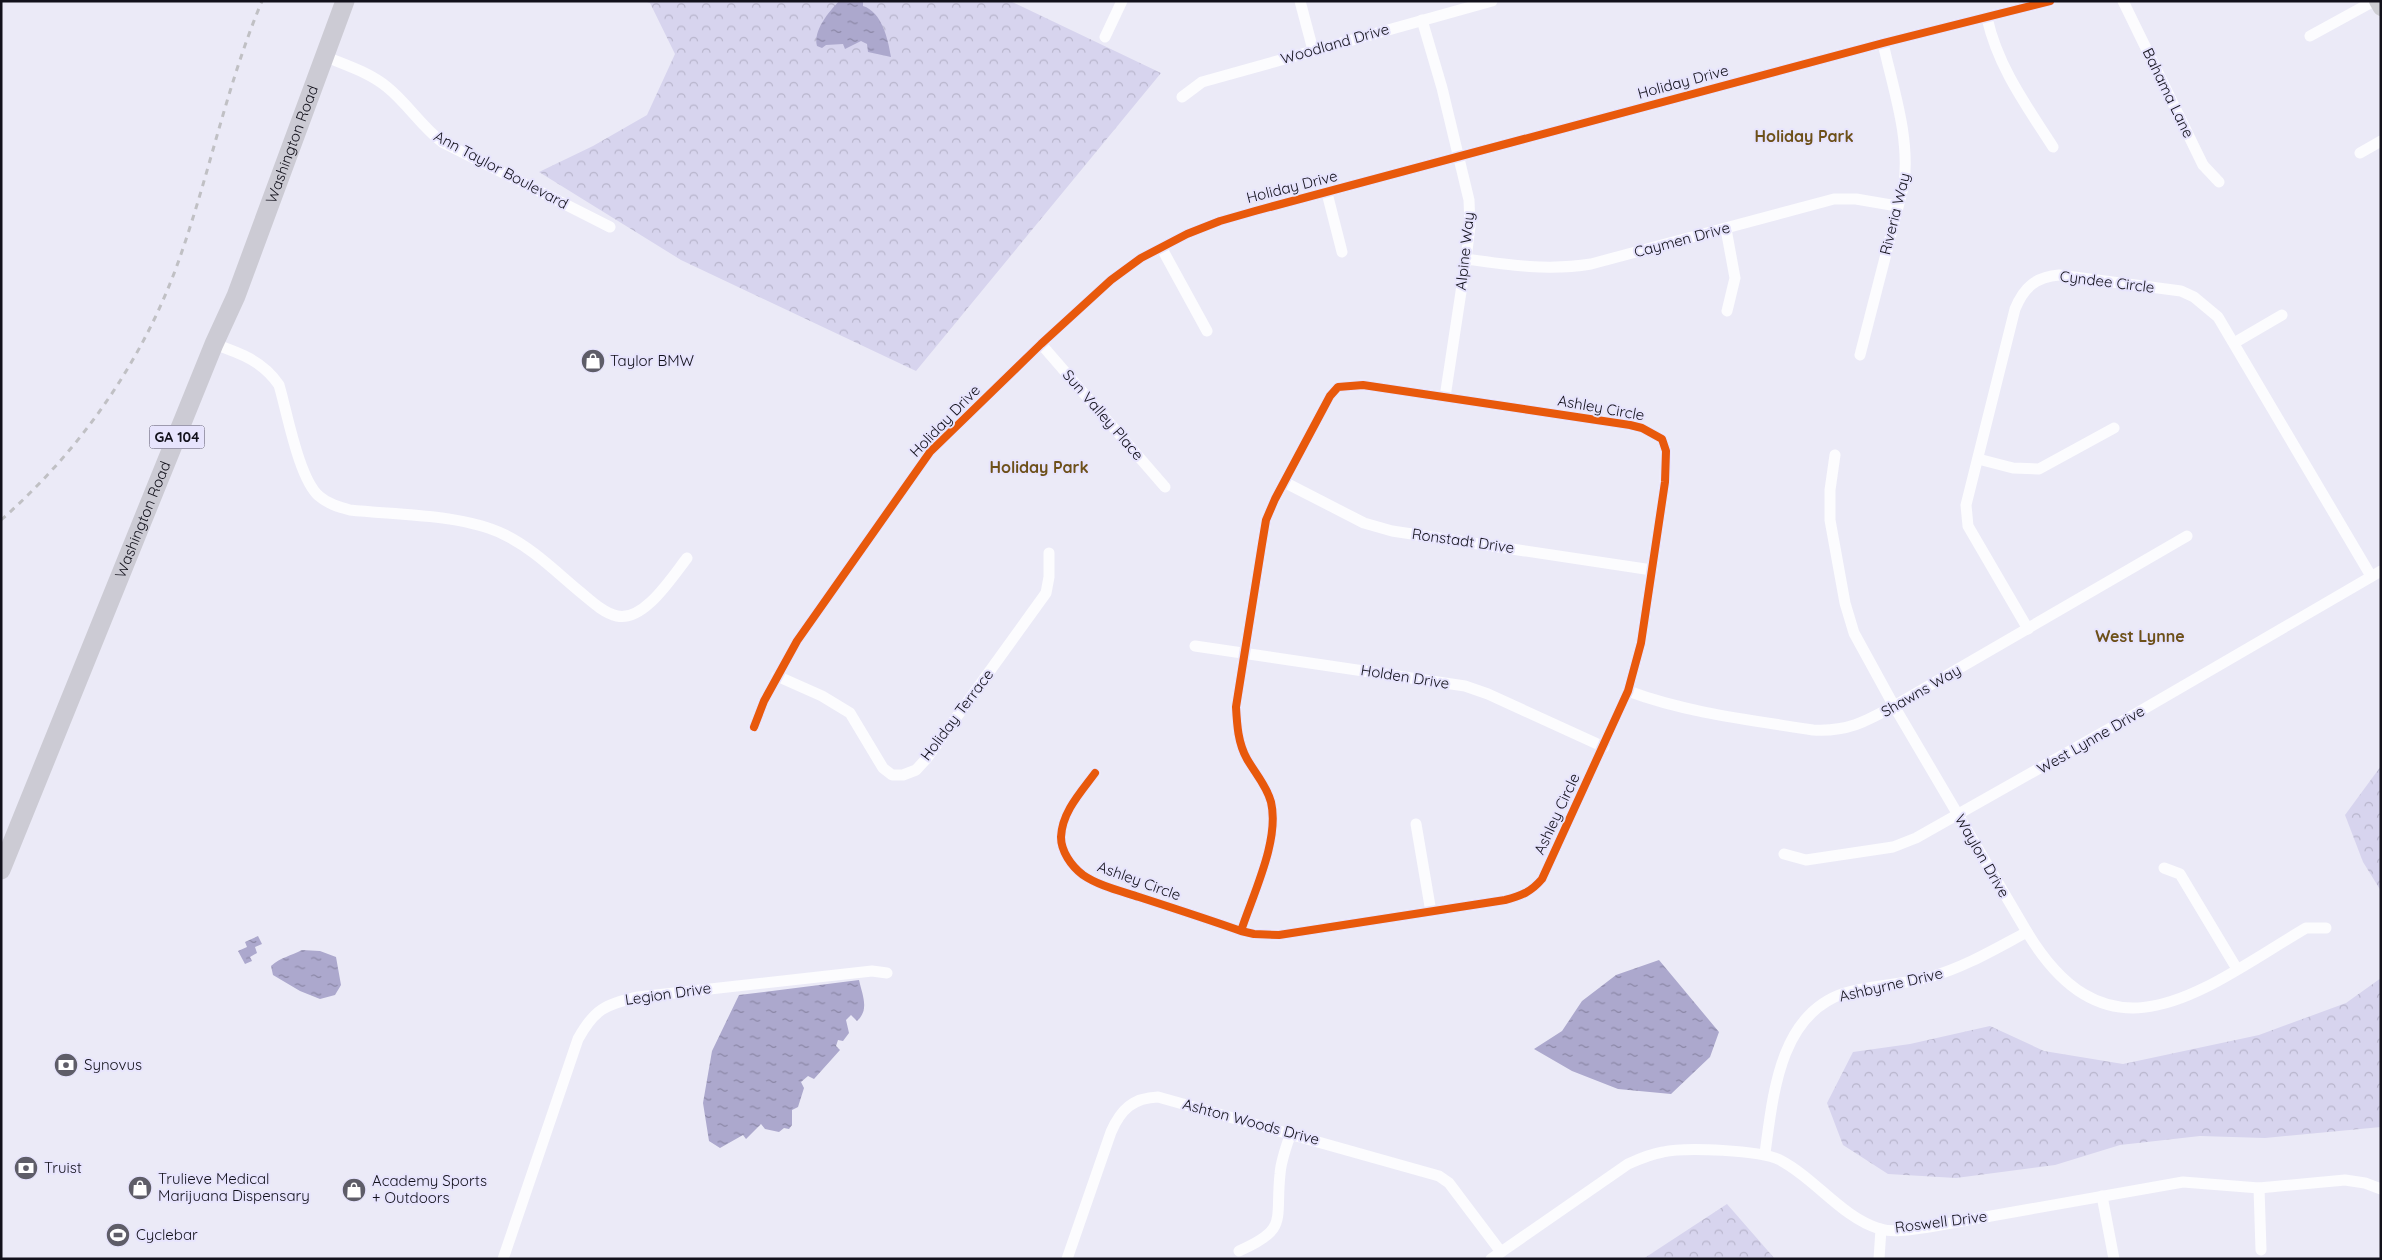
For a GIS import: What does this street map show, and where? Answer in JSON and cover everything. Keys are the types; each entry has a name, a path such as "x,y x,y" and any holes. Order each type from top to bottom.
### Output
{"main road":[{"name":"Washington Road","path":"1,870 214,344 236,296 346,1"},
{"path":"2375,1 2381,8"}],"street":[{"path":"1104,38 1122,1"},
{"path":"1300,1 1313,50"},
{"name":"Woodland Drive","path":"1182,97 1202,82 1492,1"},
{"name":"Holiday Drive","path":"754,727 776,676 802,633 930,452 1041,344 1111,280 1161,247 1220,221 1883,43 2050,1"},
{"name":"Bahama Lane","path":"2123,1 2203,165 2219,182"},
{"path":"2310,36 2375,1"},
{"path":"1987,18 1997,53 2007,75 2053,147"},
{"name":"Alpine Way","path":"1422,20 1460,156 1469,200 1470,226 1466,259 1445,397"},
{"name":"Riveria Way","path":"1860,355 1904,184 1907,163 1905,140 1883,43"},
{"name":"Ann Taylor Boulevard","path":"324,56 370,76 386,86 428,132 442,142 610,227"},
{"path":"2360,153 2381,141"},
{"path":"1327,193 1342,252"},
{"name":"Caymen Drive","path":"1466,259 1527,267 1562,269 1591,264 1834,199 1897,206"},
{"path":"1726,229 1735,278 1727,310"},
{"path":"1161,247 1207,331"},
{"name":"Cyndee Circle","path":"2028,629 1968,526 1966,505 2015,308 2020,295 2037,280 2047,276 2059,275 2181,291 2208,306 2218,317 2376,573"},
{"path":"2234,343 2282,315"},
{"path":"214,344 254,360 270,372 279,385 308,481 318,496 333,506 350,510 467,522 503,534 531,551 596,604 617,616 632,614 645,608 687,558"},
{"name":"Sun Valley Place","path":"1041,344 1165,487"},
{"name":"Ashley Circle","path":"1095,774 1073,803 1065,820 1062,836 1063,852 1072,865 1083,875 1105,886 1241,931 1254,934 1279,934 1505,900 1520,897 1533,890 1542,879 1628,691 1641,644 1666,473 1666,451 1662,439 1642,428 1630,425 1363,385 1338,387 1322,407 1266,520 1236,707 1239,741 1246,758 1262,781 1271,801 1273,819 1264,863 1241,931"},
{"path":"1978,459 2013,468 2039,469 2114,428"},
{"name":"Waylon Drive","path":"1835,455 1830,490 1830,520 1845,603 1854,633 1894,706 2026,932 2041,956 2061,979 2079,993 2121,1008 2172,1003 2195,993 2306,928 2326,928"},
{"name":"Ronstadt Drive","path":"1284,482 1364,524 1392,532 1652,570"},
{"name":"Shawns Way","path":"1628,691 1662,704 1688,710 1813,730 1834,731 1851,727 1894,706 2187,536"},
{"name":"Holiday Terrace","path":"776,676 822,696 850,713 883,768 892,775 903,775 916,770 939,743 1046,593 1049,577 1049,553"},
{"name":"West Lynne Drive","path":"1784,854 1806,860 1892,847 1916,838 1959,815 2376,573"},
{"name":"Holden Drive","path":"1195,646 1464,686 1488,694 1604,747"},
{"path":"1416,824 1431,912"},
{"path":"2164,868 2180,874 2237,968"},
{"name":"Ashbyrne Drive","path":"1765,1154 1780,1067 1806,1018 1823,1003 1843,994 1864,988 1907,982 1951,971 2026,932"},
{"name":"Legion Drive","path":"503,1259 578,1039 588,1021 600,1009 617,1001 638,997 872,971 887,973"},
{"name":"Ashton Woods Drive","path":"1067,1259 1118,1115 1130,1104 1144,1098 1158,1097 1439,1176 1449,1183 1496,1255"},
{"path":"1239,1251 1260,1242 1270,1234 1277,1222 1280,1175 1291,1133"},
{"name":"Roswell Drive","path":"1496,1255 1628,1164 1646,1156 1665,1151 1765,1154 1797,1170 1846,1209 1880,1229 1903,1230 1929,1227 2183,1182 2259,1188 2345,1180 2365,1183 2381,1189"},
{"path":"2259,1188 2260,1250"},
{"path":"2102,1196 2114,1259"},
{"path":"1879,1259 1880,1229"}],"green space":[{"path":"644,1 1010,1 1161,73 916,371 681,260 539,172 593,146 647,115 675,54 650,3"},
{"path":"2381,766 2381,891 2363,862 2345,815"},
{"path":"2381,978 2381,1127 2265,1138 2200,1136 2120,1145 2055,1165 1956,1178 1888,1174 1843,1145 1827,1103 1853,1052 1910,1044 1990,1026 2044,1051 2123,1064 2259,1035 2346,1003"},
{"path":"1727,1204 1775,1259 1643,1259"}],"water":[{"path":"839,1 863,1 863,6 875,14 883,27 891,57 868,52 867,44 861,41 845,49 843,44 826,45 822,48 817,46 817,34 827,16"},
{"path":"258,936 262,944 255,947 257,953 250,957 252,961 245,964 238,951 247,947 245,942"},
{"path":"302,950 320,951 336,957 341,985 335,995 320,999 300,991 273,975 271,966"},
{"path":"1659,960 1719,1032 1710,1057 1671,1094 1618,1089 1572,1071 1534,1049 1562,1031 1582,1001 1616,975"},
{"path":"859,980 864,1002 861,1017 857,1021 851,1015 846,1020 849,1033 843,1041 838,1040 836,1046 840,1050 814,1079 808,1076 801,1082 804,1088 798,1107 792,1110 792,1125 789,1129 784,1128 779,1132 765,1129 761,1124 746,1139 743,1135 720,1148 709,1141 703,1103 712,1051 739,995"}],"railway":[{"path":"1,520 58,464 84,433 129,366 149,331 166,294 191,225 239,64 262,1"}],"cycle path":[{"path":"754,727 764,701 797,641 930,452 1041,344 1111,280 1141,258 1187,234 1220,221 1255,211 1883,43 2050,1"},
{"path":"1095,773 1073,803 1062,828 1061,842 1067,858 1074,867 1089,879 1103,885 1241,931 1254,934 1279,935 1505,900 1525,893 1542,879 1628,691 1641,643 1665,482 1666,451 1662,439 1642,428 1630,425 1363,385 1338,387 1330,396 1275,499 1266,520 1262,544 1236,707 1242,747 1247,759 1267,790 1273,817 1269,850 1241,931"}],"place":[{"name":"Taylor BMW","path":"593,361"},
{"name":"Synovus","path":"66,1065"},
{"name":"Truist","path":"26,1168"},
{"name":"Trulieve Medical Marijuana Dispensary","path":"140,1188"},
{"name":"Academy Sports + Outdoors","path":"354,1190"},
{"name":"Cyclebar","path":"118,1235"}],"district":[{"name":"Holiday Park","path":"1804,136"},
{"name":"Holiday Park","path":"1039,467"},
{"name":"West Lynne","path":"2140,636"}]}
